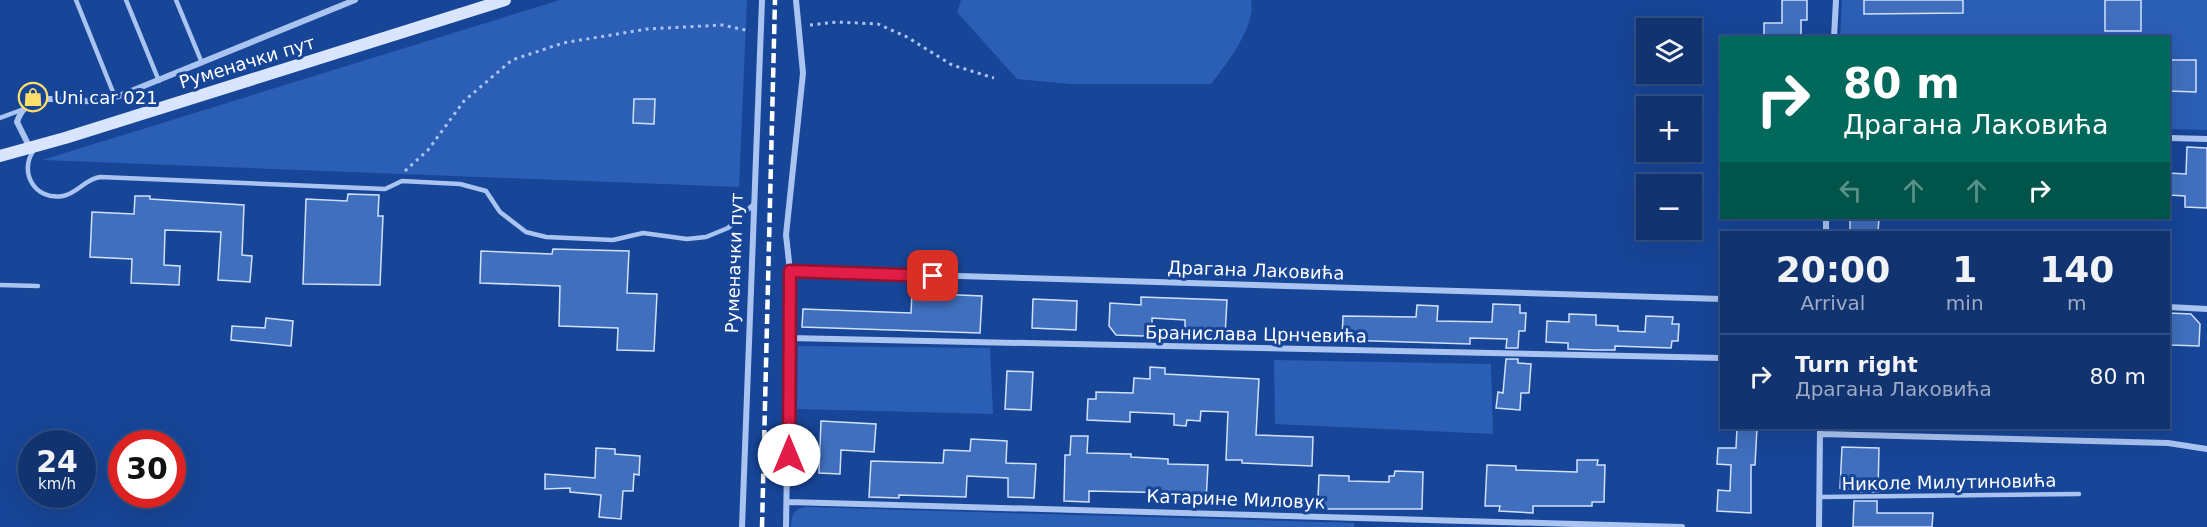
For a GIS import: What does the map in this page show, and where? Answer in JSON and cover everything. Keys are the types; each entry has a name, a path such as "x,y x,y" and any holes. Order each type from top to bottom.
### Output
{"main road":[{"name":"Руменачки пут","path":"0,156 505,0"}],"street":[{"path":"35,147 18,125 24,109 32,102 46,98 77,101 115,97 355,0"},
{"name":"Руменачки пут","path":"742,527 762,0"},
{"path":"786,527 789,502 790,271 786,235 802,73 796,0"},
{"path":"1834,36 1836,0"},
{"path":"2170,138 2207,139"},
{"name":"Драгана Лаковића","path":"790,271 1720,299"},
{"path":"2170,307 2207,309"},
{"name":"Бранислава Црнчевића","path":"789,338 1720,358"},
{"path":"1819,527 1820,431 2168,443 2207,449"},
{"name":"Катарине Миловук","path":"789,502 1682,527"}],"lane":[{"path":"76,0 115,97"},
{"path":"126,0 159,81"},
{"path":"176,0 202,63"},
{"path":"0,118 24,109"},
{"path":"35,147 29,158 28,176 38,190 52,196 68,194 85,182 100,177 386,189 402,181 460,184 486,191 500,212 526,232 546,237 613,240 643,233 687,239 706,237 728,228 754,204"},
{"path":"0,285 38,286"},
{"name":"Николе Милутиновића","path":"1819,497 2079,494"}],"path":[{"path":"799,26 837,22 878,24 907,37 952,65 994,78"},
{"path":"386,189 428,150 464,101 512,60 563,43 647,29 722,25 760,33"}],"shaded area":[{"path":"560,0 747,0 739,187 42,160"},
{"path":"961,0 1251,0 1252,10 1239,44 1211,84 1071,84 1017,79 957,12"},
{"path":"1842,0 2207,0 2207,130 2170,129 2170,36 1840,36"},
{"path":"798,346 990,348 993,414 797,409"},
{"path":"1274,360 1491,364 1493,434 1275,424"},
{"path":"805,507 1354,523 1354,527 791,527 794,514"}],"building":[{"path":"1782,0 1807,0 1807,20 1801,20 1801,36 1764,36 1764,23 1782,23"},
{"path":"1864,0 1963,0 1963,13 1864,14"},
{"path":"2105,0 2141,0 2141,31 2105,31"},
{"path":"2170,60 2196,60 2196,92 2170,91"},
{"path":"634,99 655,99 654,124 633,123"},
{"path":"2187,147 2207,148 2207,208 2185,207 2185,196 2170,195 2170,173 2186,174"},
{"path":"348,194 379,195 378,216 383,216 380,285 303,284 306,199 347,201"},
{"path":"135,196 244,205 242,255 252,256 250,282 218,280 221,232 165,230 164,265 180,266 179,285 131,283 132,259 90,257 92,212 134,214"},
{"path":"1850,219 1879,219 1878,231 1850,231"},
{"path":"553,249 629,251 627,293 657,294 654,351 617,350 618,328 559,326 560,286 480,283 481,251 552,254"},
{"path":"912,293 982,296 980,333 802,327 803,309 911,313"},
{"path":"1141,297 1227,300 1225,337 1189,336 1189,330 1185,329 1185,320 1152,318 1152,330 1143,336 1116,335 1109,326 1110,303 1141,305"},
{"path":"1033,299 1077,301 1076,330 1032,328"},
{"path":"1493,304 1520,305 1520,313 1526,313 1525,331 1519,331 1518,348 1506,348 1507,339 1470,338 1470,344 1342,340 1343,316 1416,317 1417,305 1438,306 1437,321 1492,322"},
{"path":"2170,313 2191,314 2200,324 2199,346 2171,345"},
{"path":"1569,314 1596,315 1596,325 1618,326 1618,331 1645,332 1646,316 1673,317 1672,324 1679,324 1678,341 1672,341 1671,348 1615,346 1615,350 1568,349 1568,343 1546,342 1547,321 1569,322"},
{"path":"266,318 293,321 291,346 231,340 232,326 265,328"},
{"path":"1506,359 1518,359 1518,363 1531,364 1529,393 1521,393 1520,410 1496,408 1498,392 1503,393"},
{"path":"1150,367 1165,368 1165,374 1259,379 1256,435 1313,437 1312,466 1242,463 1242,460 1226,460 1228,412 1201,411 1200,421 1187,420 1186,426 1174,425 1174,414 1130,412 1130,422 1087,420 1088,399 1096,399 1096,392 1133,393 1134,378 1150,379"},
{"path":"1007,371 1033,372 1031,410 1005,409"},
{"path":"821,421 876,424 874,452 841,450 840,474 819,473"},
{"path":"1737,429 1757,429 1755,465 1751,465 1751,513 1717,511 1718,490 1730,491 1731,465 1717,464 1718,448 1736,448"},
{"path":"1071,436 1088,436 1087,453 1131,454 1131,457 1168,459 1168,464 1208,465 1206,501 1179,500 1179,493 1089,491 1089,502 1064,501 1065,455 1070,455"},
{"path":"971,439 1007,441 1006,463 1036,464 1034,498 1008,497 1008,478 967,476 966,497 899,495 899,498 869,497 871,461 943,463 944,450 970,451"},
{"path":"1842,447 1879,448 1878,492 1855,492 1855,489 1840,488"},
{"path":"596,448 615,449 615,454 640,456 639,475 634,474 633,491 623,491 621,519 599,517 601,495 570,492 570,488 545,489 545,474 595,478"},
{"path":"1577,460 1598,460 1597,465 1605,465 1604,502 1592,502 1592,506 1533,506 1533,513 1499,511 1500,506 1485,506 1487,465 1516,466 1516,470 1577,472"},
{"path":"1395,471 1423,472 1422,509 1326,509 1318,498 1319,475 1349,476 1349,481 1389,482 1389,476 1394,476"},
{"path":"1854,501 1877,501 1877,513 1933,513 1932,527 1853,527"}],"railway":[{"path":"762,527 775,0"}],"place":[{"name":"Uni car 021","path":"33,97"}],"route":[{"path":"789,455 790,271 933,276"}]}
